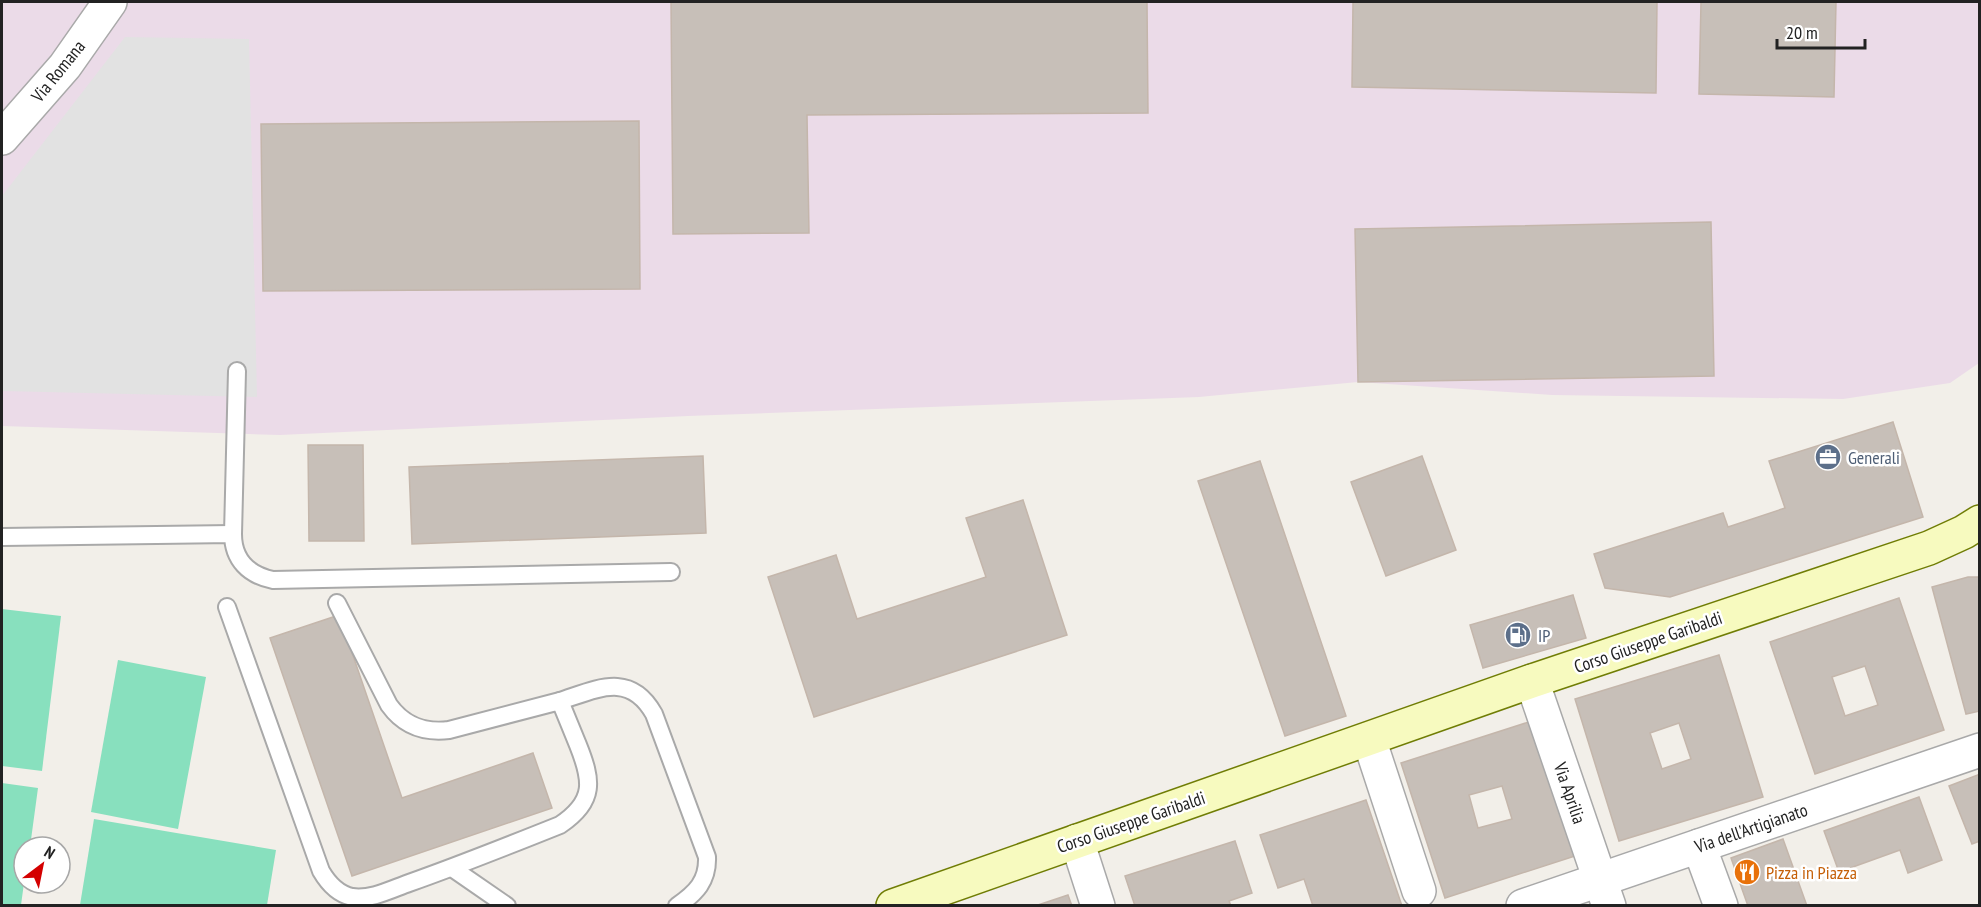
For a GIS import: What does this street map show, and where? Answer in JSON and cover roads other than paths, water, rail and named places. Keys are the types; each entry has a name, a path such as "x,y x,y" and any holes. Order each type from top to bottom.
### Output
{"main road":[{"name":"Corso Giuseppe Garibaldi","path":"893,906 1532,681 1929,548 1980,522"},
{"name":"Corso Giuseppe Garibaldi","path":"1929,548 1980,544"}],"street":[{"name":"Via Romana","path":"2,138 65,66 110,2"},
{"name":"Via Aprilia","path":"1532,681 1604,893"},
{"path":"1369,739 1419,891"},
{"name":"Via dell'Artigianato","path":"1522,906 1604,893 1699,846 1980,750"},
{"path":"1077,841 1098,906"},
{"path":"1699,846 1721,906"}],"lane":[{"path":"237,371 233,544 241,562 254,573 273,580 671,572"},
{"path":"2,537 233,534"},
{"path":"337,603 388,705 396,715 415,727 438,731 449,730 600,689 621,687 631,689 648,704 707,857 706,874 702,883 692,896 677,906"},
{"path":"227,608 326,879 342,893 351,897 372,896 452,868 560,825 570,818 586,797 589,775 560,701"},
{"path":"452,868 507,906"}],"place":[{"name":"Generali","path":"1828,457"},
{"name":"IP","path":"1518,635"},
{"name":"Pizza in Piazza","path":"1747,872"}]}
